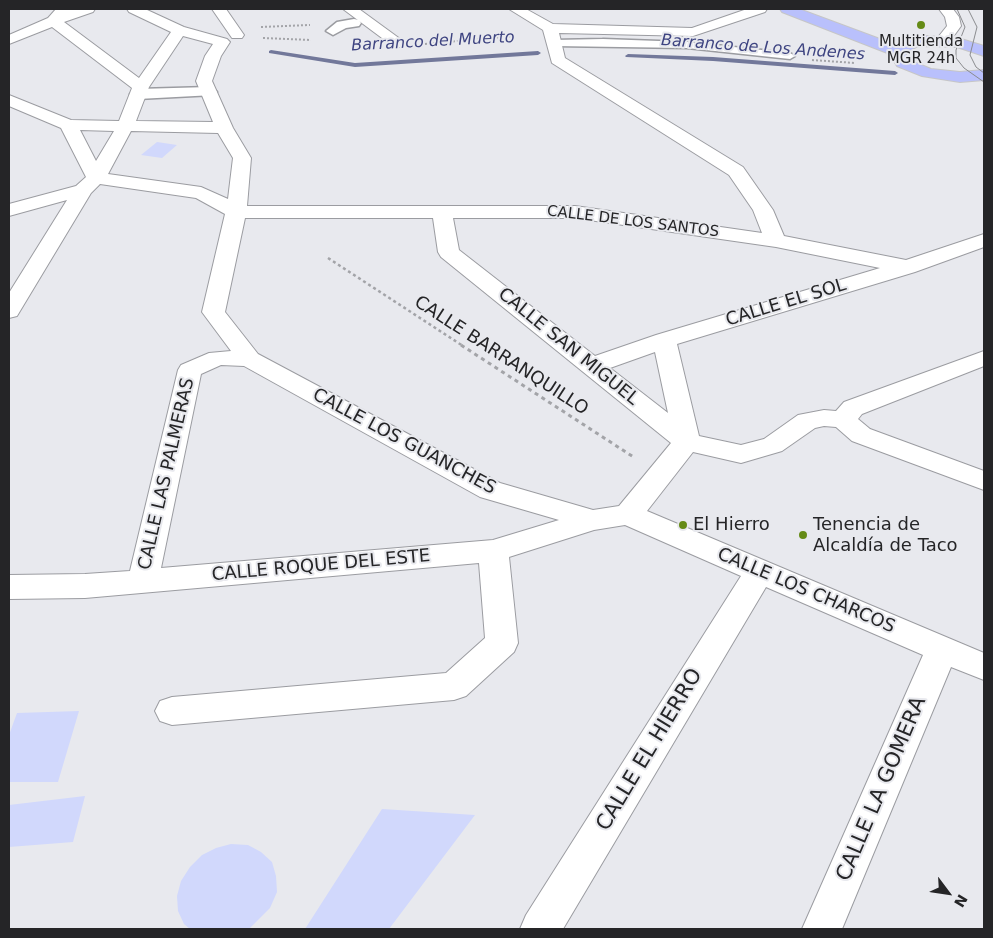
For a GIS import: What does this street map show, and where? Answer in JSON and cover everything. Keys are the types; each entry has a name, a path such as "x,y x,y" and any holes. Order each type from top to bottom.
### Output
{"main road":[{"path":"787,9 900,57 914,68 945,76 984,92"},
{"path":"809,9 888,39 912,43"},
{"path":"900,57 902,46 912,43 943,41 984,51"},
{"path":"945,76 984,75"}],"street":[{"path":"25,18 59,15 88,9"},
{"path":"134,9 179,30 222,42 213,56 204,81 224,128 242,158 236,212 213,312 250,359"},
{"path":"220,9 235,32"},
{"path":"516,9 552,36 693,32 760,9"},
{"path":"943,41 954,26 952,17 946,9"},
{"path":"9,40 59,15"},
{"path":"59,15 140,90 209,92"},
{"path":"341,22 399,44"},
{"path":"9,311 59,226 89,184 125,127 140,90 179,30"},
{"path":"552,36 558,60 736,172 763,210 776,241"},
{"path":"9,100 68,125 224,128"},
{"path":"68,125 89,184"},
{"path":"9,210 89,184 201,193 236,212"},
{"name":"CALLE SAN MIGUEL","path":"442,211 449,252 687,442"},
{"name":"CALLE DE LOS SANTOS","path":"236,212 575,212 776,241 906,267"},
{"path":"9,215 31,217 59,226"},
{"name":"CALLE EL SOL","path":"592,366 664,340 906,267 983,240"},
{"path":"664,340 687,442"},
{"name":"CALLE LAS PALMERAS","path":"143,581 190,370 218,358 250,359"},
{"path":"843,420 853,408 984,358"},
{"name":"CALLE LOS GUANCHES","path":"250,359 490,490 593,520"},
{"path":"687,442 741,454 773,445 807,421 824,418 843,420 861,434 984,481"},
{"path":"628,514 687,442"},
{"path":"172,711 454,686 502,643 504,548 523,501"},
{"name":"CALLE ROQUE DEL ESTE","path":"9,587 85,586 504,548 593,520 628,514"},
{"name":"CALLE LOS CHARCOS","path":"628,514 984,667"},
{"name":"CALLE EL HIERRO","path":"540,929 760,571"},
{"name":"CALLE LA GOMERA","path":"822,929 942,649"}],"lane":[{"path":"552,36 603,42 687,45 790,56"}],"path":[{"path":"235,32 341,22"},
{"path":"790,56 848,63 900,57"},
{"name":"CALLE BARRANQUILLO","path":"328,258 660,475"}],"shaded area":[{"path":"157,142 177,145 162,158 141,155"},
{"path":"79,711 58,782 9,782 9,735 17,713"},
{"path":"85,796 73,842 9,847 9,805"},
{"path":"382,809 475,815 389,929 305,929"},
{"path":"231,844 248,845 261,852 272,862 276,876 277,892 270,908 249,929 190,929 184,924 178,911 177,896 181,881 190,867 202,855 216,848"}],"waterway":[{"name":"Barranco del Muerto","path":"271,52 355,65 538,53"},
{"name":"Barranco de Los Andenes","path":"628,56 713,59 895,73"}],"tram line":[{"path":"957,9 965,27 956,50 956,58 964,68 984,82"},
{"path":"968,9 977,27 970,55 976,67 984,73"}],"place":[{"name":"Multitienda MGR 24h","path":"921,25"},
{"name":"El Hierro","path":"683,525"},
{"name":"Tenencia de Alcaldía de Taco","path":"803,535"}]}
